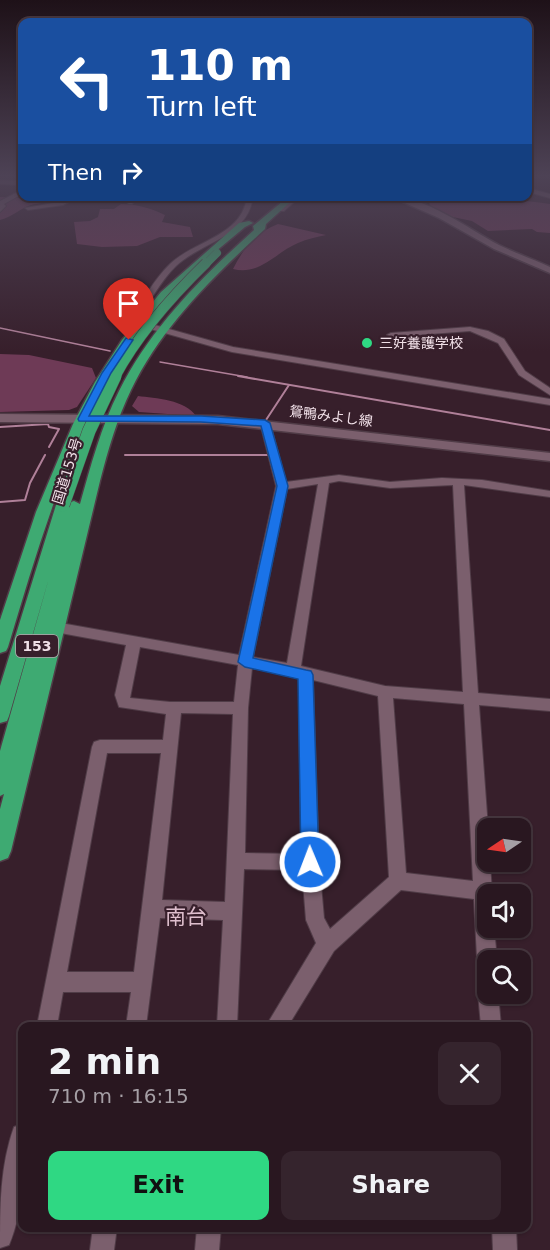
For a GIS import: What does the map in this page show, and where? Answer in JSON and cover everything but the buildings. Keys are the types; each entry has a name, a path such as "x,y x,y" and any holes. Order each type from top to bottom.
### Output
{"highway":[{"path":"0,647 52,490 106,373 140,324 167,292 231,234"},
{"name":"国道153号","path":"0,716 69,505 99,429 126,372 160,320 241,234"},
{"name":"国道153号","path":"218,256 241,234"},
{"path":"0,851 55,627 100,460 115,419 135,371 162,331 193,291 254,234"},
{"name":"国道153号","path":"0,787 64,551 69,505"}],"main road":[{"path":"476,234 508,252 550,270"},
{"name":"鴛鴨みよし線","path":"0,418 201,419 265,423 550,457"}],"street":[{"path":"221,234 175,263 157,283 145,305 132,321 232,349 550,402"},
{"path":"391,335 462,330 485,333 501,341 522,373 550,392"},
{"path":"227,1022 232,911 237,861 241,708 245,662 282,486 265,423"},
{"path":"282,486 339,478 390,485 492,484 550,494"},
{"path":"324,481 299,673 315,920 327,944"},
{"path":"458,483 482,884"},
{"path":"55,627 245,662 385,692 550,705"},
{"path":"134,641 122,695 124,703 174,709 174,707 241,708"},
{"path":"385,692 398,880"},
{"path":"137,1022 152,909 174,709"},
{"path":"48,1022 100,747 170,746"},
{"path":"237,861 310,862"},
{"path":"278,1022 327,944 398,880 477,890"},
{"path":"152,909 232,911"},
{"path":"57,981 142,982"},
{"path":"490,1004 491,1022"},
{"path":"0,1236 18,1153"},
{"path":"102,1250 104,1232"},
{"path":"207,1250 209,1232"},
{"path":"504,1232 505,1250"}],"shaded area":[{"path":"76,234 192,234 193,237 160,237 137,246 102,247 77,244"},
{"path":"260,234 326,235 298,243 260,266 243,270 233,269 251,242"},
{"path":"0,354 29,355 92,368 96,378 77,407 69,410 0,412"},
{"path":"138,396 178,403 196,416 139,412 132,406"}],"waterway":[{"path":"0,328 110,351"},
{"path":"160,362 247,377"},
{"path":"238,376 550,430"},
{"path":"264,423 289,385"},
{"path":"0,427 48,424 49,427 59,429 49,447"},
{"path":"0,502 25,500 30,483 45,455"},
{"path":"125,455 269,455"}],"place":[{"name":"三好養護学校","path":"367,343"}],"district":[{"name":"南台","path":"186,917"}],"route":[{"path":"129,340 106,373 83,419 201,419 265,423 282,486 245,662 292,670 306,675 310,862"}]}
